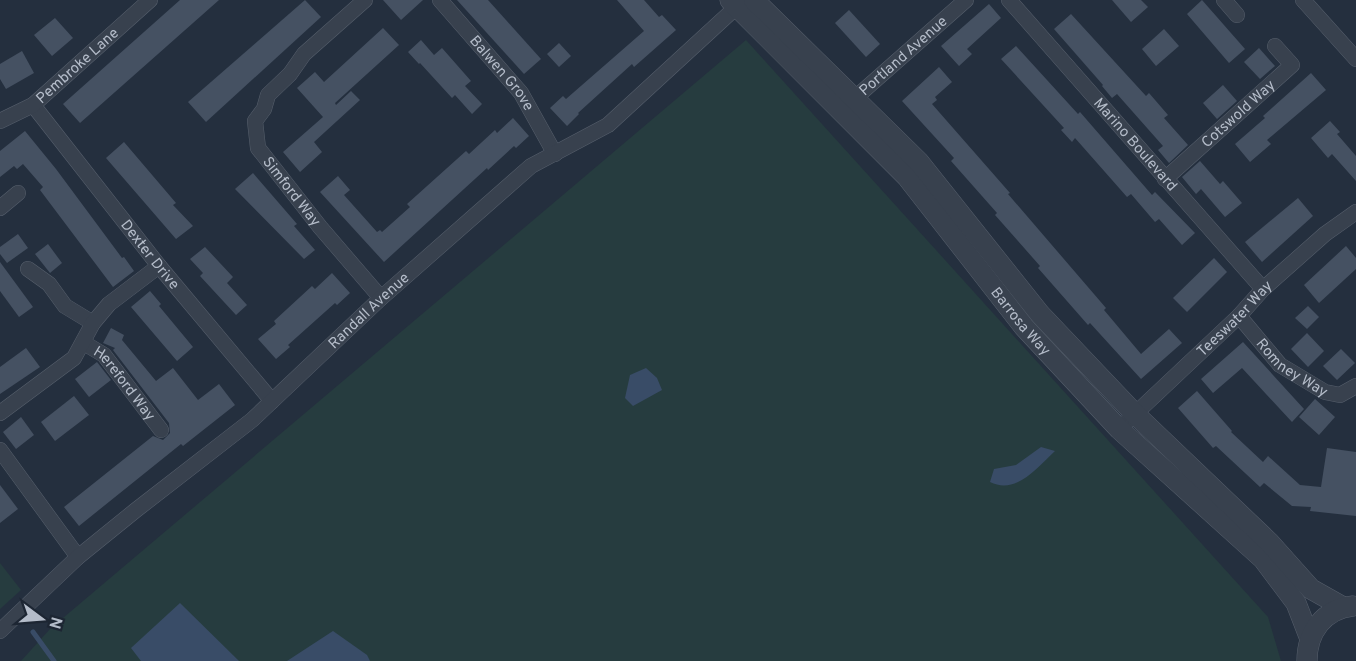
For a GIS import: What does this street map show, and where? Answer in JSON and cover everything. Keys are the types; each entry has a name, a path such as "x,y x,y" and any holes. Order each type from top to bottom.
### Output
{"street":[{"name":"Simford Way","path":"365,0 304,54 290,75 268,95 264,109 255,121 258,148 320,227 381,298"},
{"name":"Balwen Grove","path":"440,0 521,93 555,154"},
{"name":"Barrosa Way","path":"754,0 848,104 1024,327 1119,429 1263,559 1296,603 1310,639"},
{"name":"Portland Avenue","path":"848,104 966,0"},
{"name":"Marino Boulevard","path":"1009,0 1263,289"},
{"path":"1224,0 1237,15"},
{"name":"Pembroke Lane","path":"0,121 33,105 147,1"},
{"path":"1307,1 1356,59"},
{"name":"Randall Avenue","path":"0,631 78,557 252,420 381,298 531,166 608,126 737,3"},
{"name":"Barrosa Way","path":"737,3 848,104 919,162 1040,314 1135,414 1269,542 1311,589 1350,606"},
{"name":"Cotswold Way","path":"1165,179 1292,65 1275,46"},
{"name":"Dexter Drive","path":"33,105 159,266 272,401"},
{"path":"0,208 18,193"},
{"name":"Teeswater Way","path":"1119,429 1239,316 1263,289 1325,234 1356,212"},
{"name":"Hereford Way","path":"0,413 74,358 93,323 109,304 159,266"},
{"path":"28,268 49,284 65,306 93,323"},
{"name":"Romney Way","path":"1239,316 1280,364 1324,392 1340,395 1356,386"},
{"name":"Hereford Way","path":"84,343 105,355 161,430"},
{"path":"0,450 78,557"},
{"path":"1307,661 1310,639 1322,619 1350,606"}],"green space":[{"path":"746,40 1268,617 1281,661 21,661 50,629"},
{"path":"0,563 21,590 0,609"}],"water":[{"path":"646,368 657,378 662,390 633,406 625,398 630,375"},
{"path":"1041,447 1055,451 1026,478 1009,485 990,482 994,469 1016,465"},
{"path":"180,603 239,661 141,661 131,648"},
{"path":"333,631 367,655 370,661 287,661"}],"building":[{"path":"180,0 219,0 80,123 63,104"},
{"path":"305,0 321,17 206,122 188,102"},
{"path":"383,0 423,0 401,20"},
{"path":"457,0 488,0 541,59 524,74"},
{"path":"617,0 644,0 659,17 662,15 676,30 634,67 632,64 578,113 567,126 550,108 563,96 566,99 644,31"},
{"path":"1112,0 1141,0 1148,7 1131,22"},
{"path":"1202,0 1245,49 1229,63 1187,14"},
{"path":"989,4 1001,18 967,49 972,54 959,66 941,46"},
{"path":"849,10 880,44 866,57 835,23"},
{"path":"1071,14 1146,96 1149,93 1168,115 1164,118 1188,145 1169,163 1158,150 1163,146 1117,94 1112,98 1054,29"},
{"path":"55,18 73,38 52,56 34,35"},
{"path":"383,28 399,45 335,103 336,105 351,91 360,100 314,142 322,152 300,172 283,152 323,117 297,88 315,72 324,82"},
{"path":"1164,29 1179,46 1156,66 1142,49"},
{"path":"421,40 434,55 442,48 471,81 465,86 482,104 472,114 455,95 452,98 408,52"},
{"path":"559,43 571,56 559,67 547,54"},
{"path":"1016,46 1078,114 1080,112 1152,195 1155,192 1195,233 1182,245 1159,219 1155,222 1131,194 1127,197 1075,138 1072,142 1061,130 1064,128 1001,59"},
{"path":"1259,48 1275,66 1260,79 1244,62"},
{"path":"22,51 34,73 6,89 0,79 0,64"},
{"path":"939,67 952,82 935,97 937,100 932,104 1010,193 1008,194 1106,308 1104,310 1141,354 1169,329 1182,343 1141,379 1090,323 1088,325 1038,268 1040,266 995,215 997,213 951,161 954,158 902,101"},
{"path":"1311,73 1326,90 1267,140 1271,144 1250,162 1235,144"},
{"path":"1223,85 1237,101 1217,119 1203,103"},
{"path":"513,118 529,136 516,148 514,146 488,170 487,168 384,262 320,192 338,176 350,190 344,195 377,232 380,230 382,232 410,207 407,204 466,151 469,154 495,130 497,133"},
{"path":"1330,121 1340,132 1337,134 1356,156 1356,181 1332,154 1328,158 1311,138"},
{"path":"25,131 134,271 113,287 40,190 43,187 23,164 17,169 14,166 0,177 0,151"},
{"path":"124,142 176,203 173,205 193,226 176,239 106,158"},
{"path":"1200,161 1220,184 1223,181 1242,203 1225,217 1201,189 1196,194 1182,177"},
{"path":"253,173 297,224 294,226 315,250 304,259 235,189"},
{"path":"1298,198 1313,216 1262,262 1245,242"},
{"path":"18,234 28,248 7,263 0,254 0,247"},
{"path":"48,244 62,263 50,273 35,254"},
{"path":"1346,246 1356,258 1356,269 1319,303 1304,285"},
{"path":"205,247 233,277 227,283 247,305 236,315 200,276 203,273 190,259"},
{"path":"1214,258 1227,272 1187,312 1173,298"},
{"path":"0,262 33,307 19,317 0,291"},
{"path":"332,273 350,293 337,305 335,303 288,345 290,347 276,359 258,339 276,324 274,321 312,286 315,289"},
{"path":"150,291 161,304 159,306 193,347 177,361 131,307"},
{"path":"1308,306 1319,317 1307,329 1295,318"},
{"path":"111,328 124,335 122,340 156,381 173,368 198,400 219,384 235,405 183,446 181,444 79,526 64,507 153,436 163,440 170,433 169,423 113,350 115,348 103,343"},
{"path":"1307,333 1324,351 1308,367 1291,349"},
{"path":"1243,342 1304,409 1292,422 1242,368 1213,393 1201,379"},
{"path":"26,348 40,367 0,394 0,367"},
{"path":"1341,349 1355,363 1337,380 1323,366"},
{"path":"97,362 111,380 89,397 75,379"},
{"path":"1197,391 1231,432 1263,462 1268,456 1300,485 1321,487 1327,448 1356,452 1356,516 1310,511 1311,507 1292,506 1264,483 1260,487 1216,446 1213,448 1178,408"},
{"path":"74,396 89,415 55,441 41,422"},
{"path":"1315,399 1335,417 1319,435 1299,417"},
{"path":"21,417 34,435 16,449 3,432"},
{"path":"0,485 18,509 0,523"}],"waterway":[{"path":"33,632 54,661"}]}
